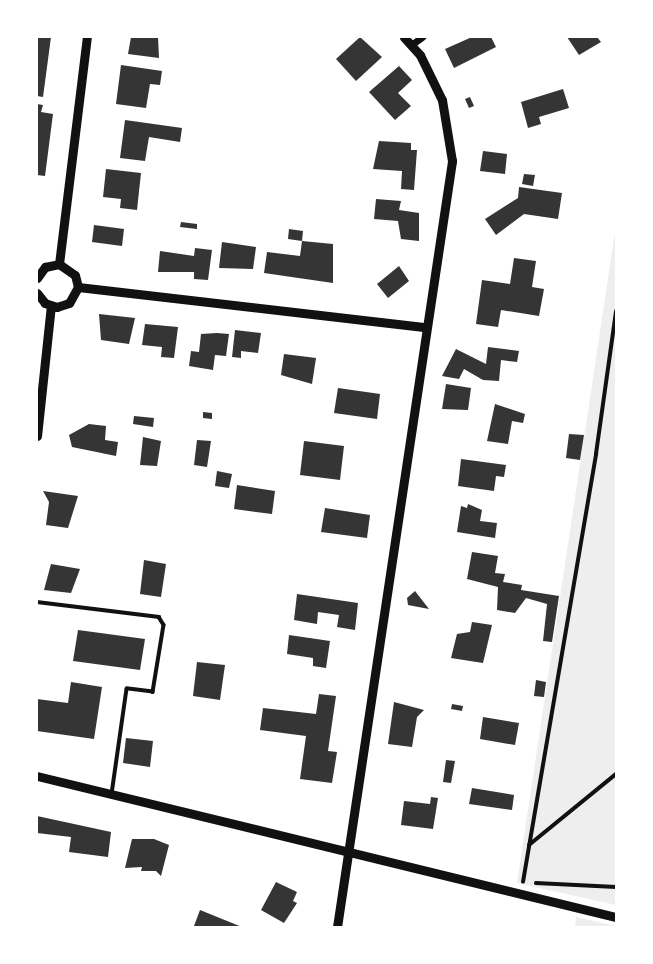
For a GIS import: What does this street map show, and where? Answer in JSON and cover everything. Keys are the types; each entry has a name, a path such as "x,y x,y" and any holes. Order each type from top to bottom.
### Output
{"street":[{"path":"60,264 87,37"},
{"path":"337,927 452,161 442,100 404,37"},
{"path":"411,45 422,37"},
{"path":"37,278 45,267 60,264 75,275 78,287 69,303 51,306"},
{"path":"78,287 426,327"},
{"path":"37,293 51,306"},
{"path":"37,436 51,306"},
{"path":"37,776 616,917"}],"lane":[{"path":"37,602 159,617 164,625 153,692 127,689 111,794"}],"path":[{"path":"521,894 596,454 616,311"},
{"path":"529,845 616,774"},
{"path":"523,882 616,887"}],"shaded area":[{"path":"616,225 616,905 517,883"},
{"path":"576,917 616,926 616,927 575,927"}],"building":[{"path":"37,37 51,37 43,97 37,96"},
{"path":"131,37 158,37 159,58 128,54"},
{"path":"360,37 382,57 356,81 336,59"},
{"path":"472,37 491,37 496,47 454,68 445,49"},
{"path":"567,37 597,37 601,42 579,55"},
{"path":"121,65 162,71 160,85 150,84 146,108 116,104"},
{"path":"399,66 412,80 398,93 411,106 395,120 369,92"},
{"path":"563,89 569,108 539,117 541,124 528,128 521,102"},
{"path":"470,97 474,106 469,108 465,99"},
{"path":"37,104 43,105 41,112 53,114 45,176 37,175"},
{"path":"125,120 182,128 180,142 149,137 145,161 120,158"},
{"path":"379,141 411,143 411,150 417,150 414,190 401,189 402,171 373,169"},
{"path":"483,151 507,154 505,174 480,171"},
{"path":"106,169 141,173 137,210 120,208 121,199 103,197"},
{"path":"524,174 535,175 533,186 522,184"},
{"path":"519,187 562,193 558,219 524,214 496,235 485,219 518,198"},
{"path":"376,199 401,201 399,210 419,213 419,241 401,239 398,221 374,219"},
{"path":"181,222 197,224 197,229 180,227"},
{"path":"94,225 124,229 122,246 92,242"},
{"path":"289,229 303,231 302,241 288,239"},
{"path":"302,241 333,244 333,283 264,273 267,252 300,256"},
{"path":"222,242 256,247 253,269 219,268"},
{"path":"195,248 212,250 208,280 194,279 194,272 158,272 160,251 194,256"},
{"path":"514,258 536,261 532,287 544,289 539,316 501,310 498,327 476,324 482,280 510,284"},
{"path":"399,266 409,281 388,298 377,284"},
{"path":"99,314 135,318 129,344 101,340"},
{"path":"145,324 178,327 174,358 161,357 162,347 142,345"},
{"path":"235,330 261,333 258,353 241,351 241,358 232,357"},
{"path":"201,334 229,334 226,356 215,355 213,370 189,366 191,351 199,352"},
{"path":"488,347 519,351 517,362 501,360 499,381 483,380 464,369 459,379 442,376 456,349 486,364"},
{"path":"284,354 316,358 312,384 281,375"},
{"path":"446,384 471,388 468,410 442,409"},
{"path":"338,388 380,394 377,419 334,413"},
{"path":"495,404 525,414 523,423 512,421 508,444 487,441"},
{"path":"203,412 212,413 212,419 203,418"},
{"path":"134,416 154,418 153,427 133,424"},
{"path":"89,424 106,426 105,440 118,442 116,456 72,447 69,435"},
{"path":"569,434 584,435 580,460 566,458"},
{"path":"143,437 161,441 157,466 140,465"},
{"path":"197,440 211,441 207,467 194,465"},
{"path":"304,441 344,446 340,480 300,475"},
{"path":"461,459 506,465 504,477 496,476 494,491 458,486"},
{"path":"217,471 232,474 229,488 215,486"},
{"path":"237,485 275,491 272,514 234,509"},
{"path":"43,491 78,496 68,528 46,525 49,502"},
{"path":"468,504 482,510 480,521 497,523 495,538 457,532 461,506 467,508"},
{"path":"325,508 370,515 367,538 321,532"},
{"path":"472,552 498,556 495,573 505,574 503,582 522,585 521,590 559,596 552,642 543,641 547,604 526,598 515,613 497,610 498,587 467,579"},
{"path":"144,560 166,564 161,597 140,594"},
{"path":"51,564 80,569 71,593 44,590"},
{"path":"415,591 429,609 408,605 407,598"},
{"path":"297,594 358,603 355,630 337,627 339,615 318,612 317,624 294,620"},
{"path":"472,622 492,625 483,663 451,658 457,634 470,632"},
{"path":"78,630 145,639 140,670 73,661"},
{"path":"289,635 330,641 326,668 313,666 313,658 287,654"},
{"path":"197,662 225,665 220,700 193,696"},
{"path":"536,680 546,682 544,697 534,696"},
{"path":"71,682 102,687 94,739 37,731 37,699 68,703"},
{"path":"319,694 336,696 328,751 337,752 332,783 300,779 306,736 260,730 263,708 316,714"},
{"path":"394,702 424,710 417,717 412,747 388,744"},
{"path":"452,704 463,706 462,711 451,709"},
{"path":"483,717 519,723 515,745 480,739"},
{"path":"126,738 153,741 150,767 123,763"},
{"path":"446,760 455,761 451,783 443,782"},
{"path":"472,788 514,795 512,810 469,804"},
{"path":"431,797 438,798 433,829 401,825 404,801 430,804"},
{"path":"37,816 111,832 108,857 69,852 71,837 37,833"},
{"path":"132,839 154,839 169,845 161,876 156,871 141,871 142,867 125,868"},
{"path":"276,882 297,892 293,901 297,903 284,923 261,910"},
{"path":"200,910 242,927 194,926"}]}
